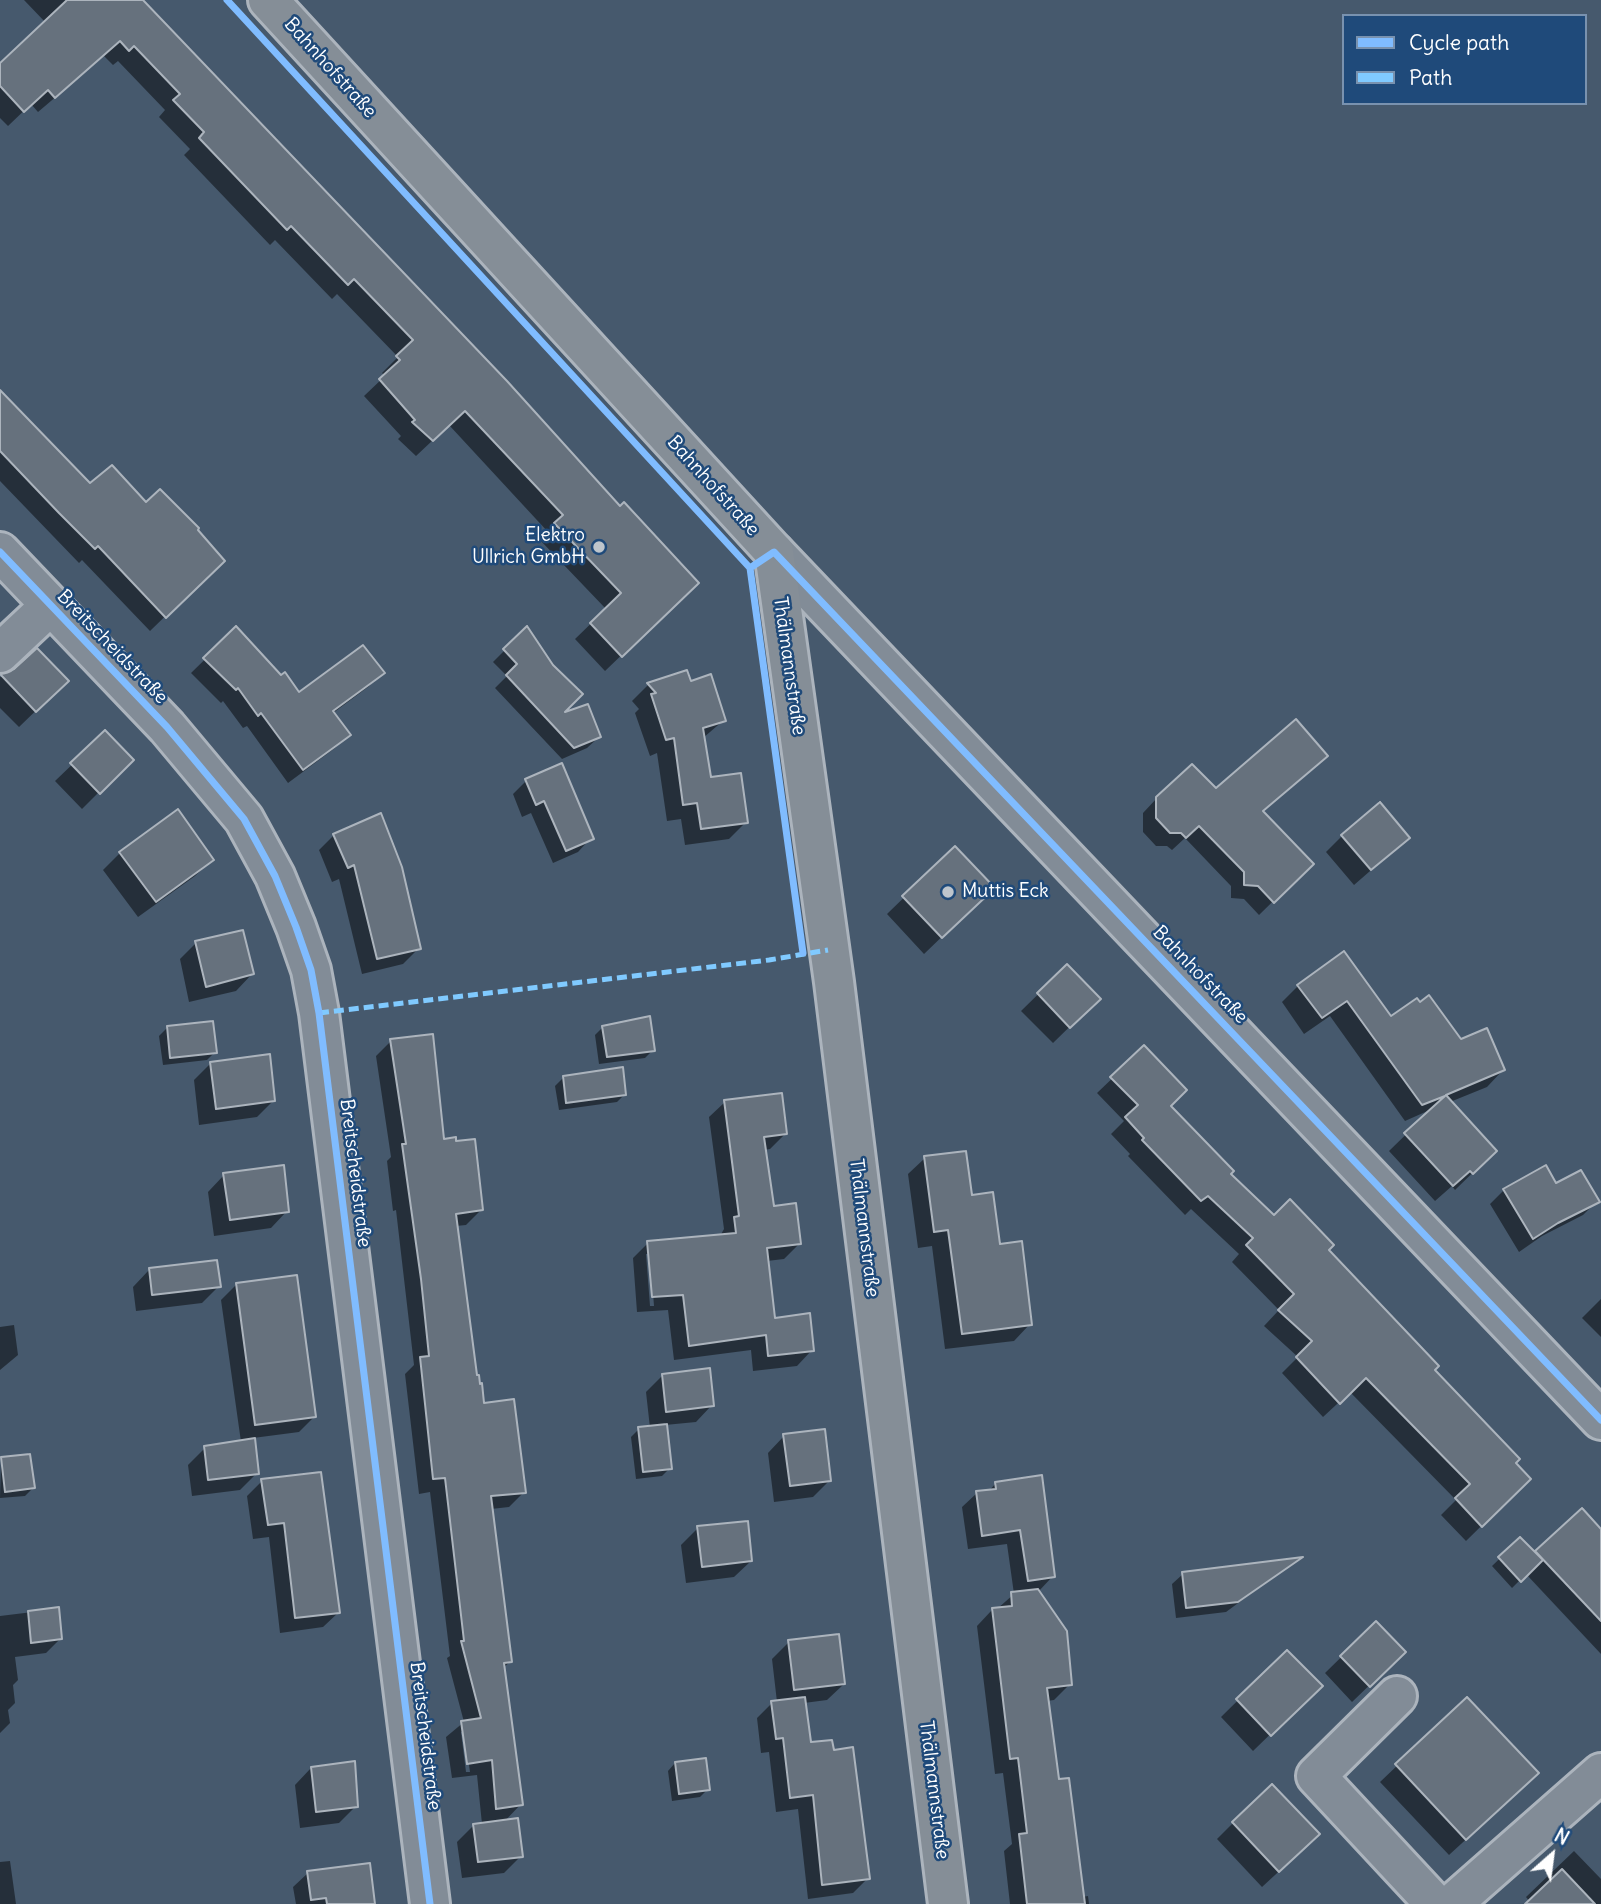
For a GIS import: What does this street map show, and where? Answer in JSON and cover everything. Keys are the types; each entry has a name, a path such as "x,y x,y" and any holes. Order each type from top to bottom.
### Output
{"main road":[{"name":"Bahnhofstraße","path":"268,0 774,552"},
{"name":"Thälmannstraße","path":"774,552 834,982 948,1904"}],"street":[{"name":"Breitscheidstraße","path":"0,552 167,727 244,819 275,876 311,970 324,1054 430,1904"},
{"name":"Bahnhofstraße","path":"774,552 1601,1420"},
{"path":"0,653 50,606"},
{"path":"1397,1696 1316,1776 1435,1904"},
{"path":"1452,1904 1601,1773"}],"building":[{"path":"67,0 143,0 507,381 620,506 624,502 699,583 622,657 590,623 621,593 554,523 563,515 465,411 433,441 412,422 415,420 379,379 400,360 396,356 413,340 354,279 348,285 291,226 287,230 199,138 204,132 173,100 180,94 134,46 129,51 120,41 55,98 48,90 24,112 0,86 0,63"},
{"path":"0,390 90,483 112,465 146,502 160,489 199,528 225,561 166,618 98,546 95,549 0,451"},
{"path":"236,626 281,675 285,672 299,692 363,645 385,673 333,711 351,735 303,770 261,713 258,716 238,688 236,690 203,658"},
{"path":"527,626 553,665 583,694 565,712 588,704 601,737 574,748 506,675 517,664 503,649"},
{"path":"37,648 69,681 36,712 0,674 14,669"},
{"path":"687,670 691,681 711,674 726,721 703,728 711,777 741,773 748,823 701,829 697,803 683,805 674,738 666,740 651,694 656,693 647,683"},
{"path":"1296,719 1328,756 1263,811 1314,864 1274,903 1258,886 1244,885 1244,872 1199,826 1186,838 1181,833 1170,833 1156,818 1156,797 1192,764 1216,788"},
{"path":"105,730 134,760 100,794 70,763"},
{"path":"562,763 594,839 566,851 544,801 536,805 525,779"},
{"path":"1380,802 1410,838 1371,870 1341,835"},
{"path":"178,809 214,860 156,902 119,852"},
{"path":"381,813 402,867 421,949 377,959 354,865 348,868 333,834"},
{"name":"Muttis Eck","path":"955,846 995,888 942,938 902,896"},
{"path":"243,930 254,974 206,987 195,941"},
{"path":"1344,951 1391,1016 1417,998 1420,1002 1429,995 1461,1039 1487,1028 1505,1070 1446,1095 1497,1151 1473,1174 1470,1171 1453,1186 1404,1133 1445,1096 1422,1105 1347,1001 1322,1018 1297,985"},
{"path":"1067,964 1101,999 1070,1028 1037,993"},
{"path":"650,1016 655,1051 607,1057 602,1026"},
{"path":"213,1021 217,1053 170,1058 167,1026"},
{"path":"433,1034 444,1139 475,1139 483,1210 456,1214 477,1375 480,1384 482,1383 484,1403 514,1399 526,1493 491,1496 512,1662 504,1663 523,1805 496,1809 492,1760 467,1764 461,1721 481,1718 461,1641 464,1641 445,1478 433,1479 420,1357 429,1356 402,1144 406,1144 390,1039"},
{"path":"1144,1045 1187,1090 1171,1106 1234,1171 1231,1174 1274,1215 1290,1199 1334,1245 1329,1250 1439,1366 1435,1370 1520,1459 1516,1463 1531,1479 1482,1527 1455,1498 1470,1484 1366,1378 1340,1404 1296,1357 1312,1341 1278,1310 1294,1294 1246,1245 1253,1238 1208,1196 1201,1201 1142,1140 1144,1138 1125,1117 1138,1105 1110,1077"},
{"path":"270,1054 275,1101 216,1109 210,1062"},
{"path":"623,1067 626,1095 566,1103 563,1076"},
{"path":"782,1093 787,1134 764,1137 774,1206 796,1203 801,1244 767,1248 775,1318 810,1313 814,1351 768,1356 766,1335 689,1346 683,1295 652,1297 647,1241 736,1233 734,1217 739,1216 724,1100"},
{"path":"966,1151 972,1195 993,1192 1000,1244 1022,1241 1032,1325 962,1334 948,1230 934,1232 924,1156"},
{"path":"284,1165 289,1212 230,1220 223,1173"},
{"path":"1546,1165 1556,1183 1581,1170 1600,1202 1533,1239 1503,1189"},
{"path":"217,1260 221,1287 152,1295 149,1268"},
{"path":"297,1275 316,1417 255,1425 236,1283"},
{"path":"710,1368 714,1406 666,1412 662,1374"},
{"path":"667,1424 672,1469 643,1472 638,1427"},
{"path":"825,1429 831,1481 790,1486 783,1434"},
{"path":"255,1438 259,1474 208,1480 204,1446"},
{"path":"30,1454 35,1488 5,1492 1,1457"},
{"path":"321,1472 340,1613 295,1618 284,1523 268,1525 261,1479"},
{"path":"1042,1475 1055,1577 1028,1581 1020,1530 982,1536 976,1491 996,1489 995,1482"},
{"path":"1582,1508 1601,1529 1601,1621 1535,1551"},
{"path":"748,1521 752,1561 702,1567 697,1526"},
{"path":"1520,1537 1543,1560 1521,1582 1498,1557"},
{"path":"1303,1557 1238,1602 1186,1608 1182,1572"},
{"path":"1038,1589 1067,1631 1072,1685 1047,1688 1059,1779 1069,1778 1085,1904 1027,1904 1019,1834 1027,1833 1018,1758 1010,1759 992,1608 1012,1606 1011,1592"},
{"path":"59,1607 62,1639 31,1643 28,1611"},
{"path":"1376,1621 1406,1652 1370,1687 1340,1656"},
{"path":"839,1634 845,1684 794,1690 788,1640"},
{"path":"1287,1650 1323,1686 1271,1736 1236,1699"},
{"path":"805,1697 811,1742 832,1740 834,1750 853,1747 870,1879 822,1885 813,1795 790,1798 783,1738 776,1739 771,1701"},
{"path":"1467,1697 1539,1773 1466,1840 1395,1764"},
{"path":"706,1758 710,1790 679,1794 675,1762"},
{"path":"355,1761 358,1807 316,1812 311,1767"},
{"path":"1272,1784 1320,1834 1279,1872 1232,1822"},
{"path":"518,1818 523,1857 478,1862 473,1824"},
{"path":"370,1863 375,1904 327,1904 326,1898 311,1900 307,1871"},
{"path":"1562,1869 1595,1904 1525,1904"}],"marked path":[{"path":"319,1013 769,960 828,950"}],"cycle path":[{"path":"227,0 750,568 774,552 1601,1420"},
{"path":"0,552 167,727 244,819 275,876 311,970 319,1013 430,1904"},
{"path":"750,568 803,953"}],"place":[{"name":"Elektro Ullrich GmbH","path":"599,547"},
{"name":"Muttis Eck","path":"948,892"}]}
